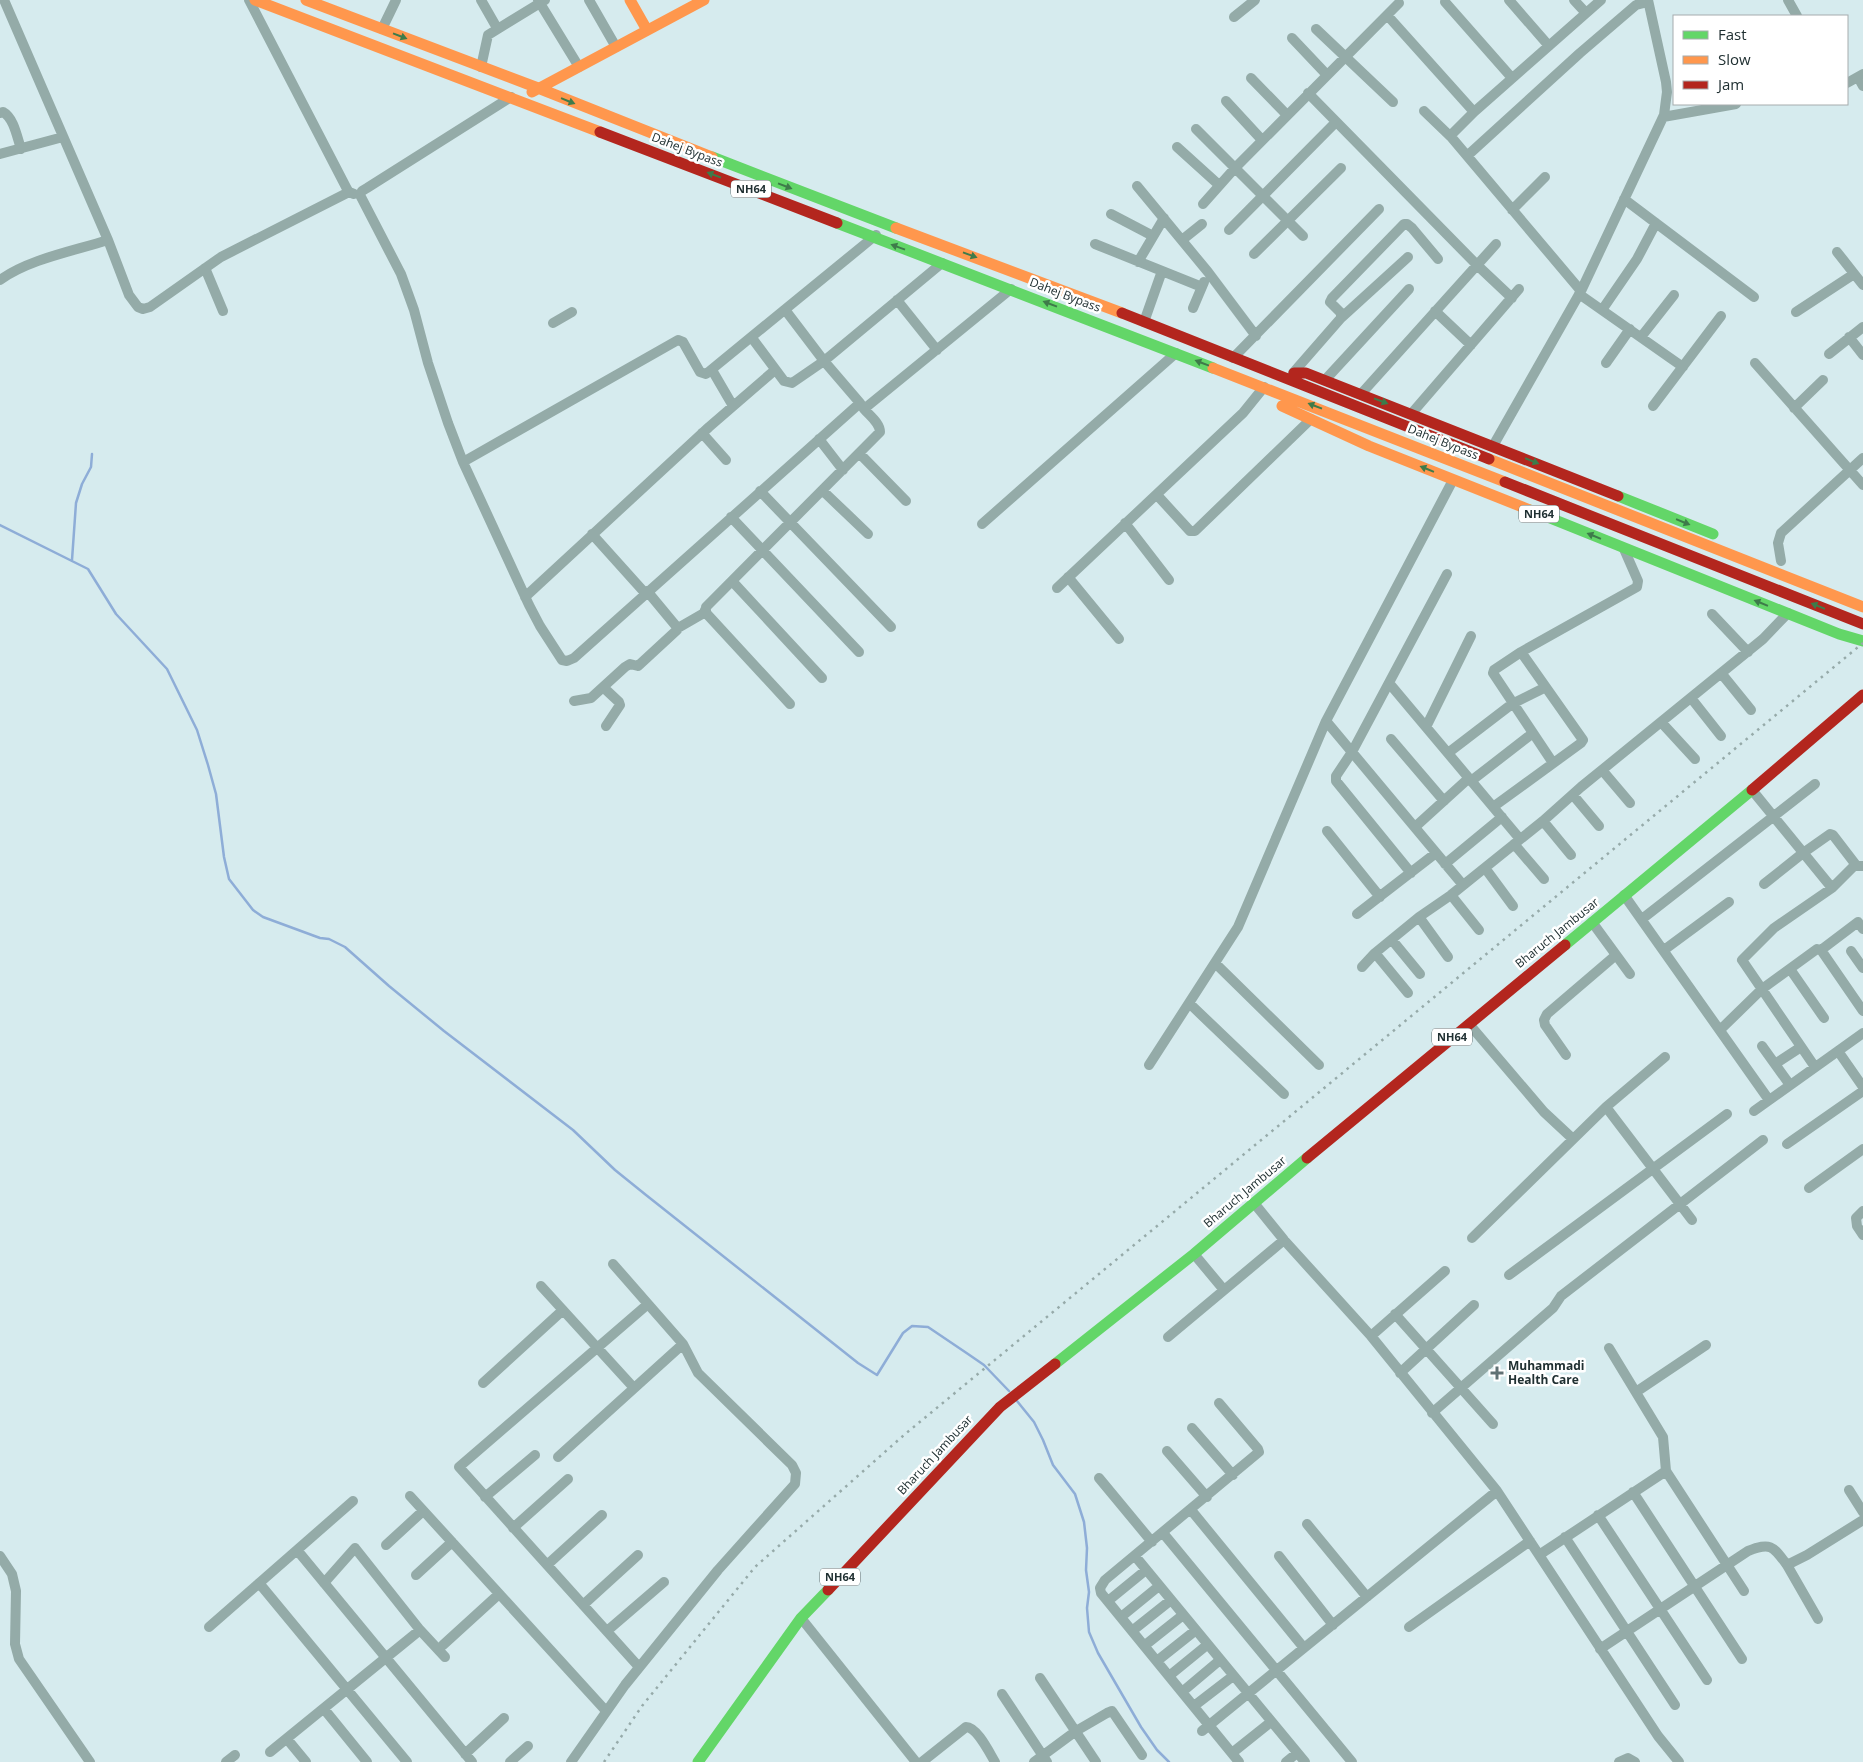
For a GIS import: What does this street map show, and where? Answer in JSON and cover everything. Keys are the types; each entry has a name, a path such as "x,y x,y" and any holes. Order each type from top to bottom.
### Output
{"main road":[{"name":"Dahej Bypass","path":"255,0 1244,379"},
{"name":"Dahej Bypass","path":"306,0 538,88 765,179 1144,322 1863,607"},
{"path":"630,0 647,30"},
{"path":"514,98 579,67 704,0"},
{"path":"1244,379 1245,363"},
{"name":"NH64","path":"1268,372 1306,373 1725,539"},
{"name":"NH64","path":"1244,379 1263,389 1279,404 1369,446 1788,614 1839,634 1863,641"},
{"name":"Dahej Bypass","path":"1263,389 1567,506 1863,624"},
{"name":"Bharuch Jambusar","path":"698,1762 801,1618 1000,1407 1038,1375 1194,1254 1752,790 1863,695"}],"street":[{"path":"4,0 130,295 134,303 143,309 155,304 229,253 349,192 360,195"},
{"path":"249,0 349,192"},
{"path":"338,0 346,15"},
{"path":"382,29 396,0"},
{"path":"481,0 497,28"},
{"path":"589,0 616,47"},
{"path":"1234,17 1255,0"},
{"path":"1509,0 1549,46"},
{"path":"1574,0 1586,13"},
{"path":"1451,137 1452,133 1474,112 1601,0"},
{"path":"1788,0 1796,15"},
{"path":"481,67 488,35 541,1 579,67"},
{"path":"1467,156 1580,53 1639,4 1648,1 1667,87 1666,109 1580,292 1493,446"},
{"path":"1446,2 1512,78"},
{"path":"1203,204 1262,140 1399,3"},
{"path":"1387,15 1474,112"},
{"path":"1316,29 1393,102"},
{"path":"1292,38 1327,74"},
{"path":"1251,78 1287,115"},
{"path":"1848,83 1861,79"},
{"path":"1308,93 1477,265 1512,298"},
{"path":"514,98 362,190 360,195 401,274 414,310 438,393 463,462 525,596 540,626 562,660 566,661 574,658 819,439 937,350 1011,289"},
{"path":"1226,101 1262,140"},
{"path":"1663,117 1730,105"},
{"path":"1424,111 1451,137 1580,292 1682,367"},
{"path":"0,113 3,112 10,119 21,148"},
{"path":"1229,230 1336,122"},
{"path":"1196,129 1303,236"},
{"path":"0,154 63,137"},
{"path":"1176,147 1219,185"},
{"path":"1254,254 1341,168"},
{"path":"1512,210 1545,176"},
{"path":"1138,186 1208,272 1256,336"},
{"path":"1624,199 1754,297"},
{"path":"1234,358 1379,209"},
{"path":"1111,214 1153,236"},
{"path":"1138,262 1164,218"},
{"path":"1602,310 1635,263 1656,223"},
{"path":"1182,240 1202,224"},
{"path":"1341,318 1341,313 1330,302 1332,298 1404,224 1408,224 1412,228 1438,259"},
{"path":"463,462 678,340 684,342 702,374 706,374 786,311 888,225"},
{"path":"0,280 34,263 108,240"},
{"path":"1095,244 1202,287"},
{"path":"1361,394 1496,244"},
{"path":"1837,252 1863,285"},
{"path":"1293,373 1341,318 1408,257"},
{"path":"752,338 784,381 792,383 824,361 942,263"},
{"path":"205,268 223,311"},
{"path":"1144,322 1162,272"},
{"path":"1192,308 1208,272"},
{"path":"1796,312 1854,274"},
{"path":"1325,380 1409,289"},
{"path":"1412,414 1519,289"},
{"path":"1641,337 1674,295"},
{"path":"897,300 937,350"},
{"path":"574,701 591,698 625,667 630,664 638,666 676,633 678,628 704,613 706,607 732,580 824,491 880,432 880,428 824,361 786,311"},
{"path":"1435,311 1471,345"},
{"path":"553,323 572,312"},
{"path":"1653,406 1721,316"},
{"path":"1829,354 1863,327"},
{"path":"1606,363 1630,329"},
{"path":"1849,338 1863,355"},
{"path":"982,524 1176,352"},
{"path":"1755,363 1863,485"},
{"path":"712,370 733,406"},
{"path":"525,596 702,433 775,370"},
{"path":"1794,408 1823,380"},
{"path":"1057,588 1243,413 1263,389"},
{"path":"1157,494 1190,531 1195,531 1311,419"},
{"path":"702,433 726,460"},
{"path":"819,439 843,470"},
{"path":"860,454 906,500"},
{"path":"1781,561 1778,543 1781,533 1863,458"},
{"path":"1149,1065 1238,927 1326,721 1453,480"},
{"path":"760,491 892,627"},
{"path":"824,491 868,534"},
{"path":"731,517 859,652"},
{"path":"1125,523 1169,580"},
{"path":"592,534 678,628"},
{"path":"1553,763 1512,704 1493,674 1494,670 1520,652 1637,587 1638,581 1623,548"},
{"path":"1412,873 1336,781 1338,772 1352,752 1447,574"},
{"path":"1068,577 1119,639"},
{"path":"732,580 822,678"},
{"path":"705,610 706,614 790,704"},
{"path":"1712,614 1748,652"},
{"path":"1362,967 1419,917 1451,895 1544,821 1602,770 1748,652 1788,614"},
{"path":"1426,727 1471,636"},
{"path":"1529,664 1531,646"},
{"path":"1493,807 1583,740 1520,652"},
{"path":"1721,673 1751,710"},
{"path":"1389,683 1502,818 1544,879"},
{"path":"603,687 620,705 606,726"},
{"path":"1448,753 1512,704 1542,689"},
{"path":"1691,698 1721,736"},
{"path":"1326,721 1463,885"},
{"path":"1661,722 1694,759"},
{"path":"1415,828 1470,780 1533,734"},
{"path":"1391,739 1444,801"},
{"path":"1602,770 1630,803"},
{"path":"1642,919 1815,784"},
{"path":"1752,790 1832,888"},
{"path":"1573,795 1598,826"},
{"path":"1445,864 1502,818"},
{"path":"1544,821 1571,855"},
{"path":"1327,831 1380,897"},
{"path":"1764,884 1830,834 1833,835 1859,865 1832,888 1774,928 1742,960 1815,1067"},
{"path":"1357,914 1436,853"},
{"path":"1485,868 1513,906"},
{"path":"1451,895 1479,930"},
{"path":"1624,895 1769,1100"},
{"path":"1664,950 1729,902"},
{"path":"1419,917 1448,957"},
{"path":"1592,922 1630,974"},
{"path":"1720,1030 1762,989 1816,950 1821,950 1858,922 1863,929"},
{"path":"1392,940 1420,974"},
{"path":"1821,950 1863,1011"},
{"path":"1851,951 1863,968"},
{"path":"1376,954 1408,993"},
{"path":"1566,1055 1545,1025 1544,1020 1547,1014 1616,955"},
{"path":"1216,963 1319,1066"},
{"path":"1790,969 1824,1018"},
{"path":"1189,1003 1284,1094"},
{"path":"1469,1024 1544,1112 1573,1139"},
{"path":"1754,1111 1863,1033"},
{"path":"1762,1046 1790,1085"},
{"path":"1775,1064 1801,1047"},
{"path":"1838,1051 1863,1087"},
{"path":"1472,1238 1606,1107 1665,1057"},
{"path":"1787,1144 1863,1091"},
{"path":"1606,1107 1692,1220"},
{"path":"1509,1275 1727,1114"},
{"path":"1432,1413 1553,1308 1561,1296 1763,1140"},
{"path":"1809,1188 1863,1149"},
{"path":"1254,1203 1284,1240 1371,1336 1497,1492 1658,1736 1679,1762"},
{"path":"1863,1211 1856,1218 1856,1222 1863,1235"},
{"path":"1168,1337 1284,1240"},
{"path":"1194,1254 1224,1290"},
{"path":"571,1762 639,1667 718,1570 795,1484 796,1473 792,1466 698,1373 683,1344 613,1264"},
{"path":"1371,1336 1445,1271"},
{"path":"541,1286 634,1388"},
{"path":"639,1667 459,1467 648,1304"},
{"path":"1400,1373 1474,1306"},
{"path":"483,1383 563,1310"},
{"path":"1395,1314 1493,1424"},
{"path":"558,1457 683,1344"},
{"path":"1636,1392 1706,1345"},
{"path":"1609,1348 1663,1437 1666,1471 1744,1591"},
{"path":"1219,1403 1258,1449 1257,1455 1101,1584 1100,1588 1101,1593 1194,1706 1206,1728 1239,1762"},
{"path":"1192,1428 1233,1475"},
{"path":"1167,1451 1207,1496"},
{"path":"485,1496 535,1455"},
{"path":"1539,1555 1666,1471"},
{"path":"1099,1478 1152,1542"},
{"path":"514,1528 568,1480"},
{"path":"1849,1490 1863,1512"},
{"path":"1206,1728 1497,1492"},
{"path":"1633,1492 1742,1659"},
{"path":"410,1496 606,1711"},
{"path":"209,1626 354,1501"},
{"path":"1191,1510 1304,1648"},
{"path":"386,1545 423,1511"},
{"path":"547,1565 602,1514"},
{"path":"1598,1515 1708,1680"},
{"path":"1787,1565 1807,1555 1863,1520"},
{"path":"1307,1524 1367,1597"},
{"path":"1163,1533 1352,1762"},
{"path":"1565,1537 1675,1705"},
{"path":"1409,1627 1530,1541"},
{"path":"416,1576 452,1542"},
{"path":"1600,1649 1748,1551 1768,1546 1775,1549 1787,1565 1818,1619"},
{"path":"324,1583 355,1548 420,1630 445,1657"},
{"path":"297,1550 469,1758 504,1718"},
{"path":"583,1605 638,1555"},
{"path":"0,1556 12,1574 16,1590 15,1644 19,1659 90,1762"},
{"path":"1135,1556 1304,1762"},
{"path":"1278,1556 1333,1624"},
{"path":"340,1565 366,1562"},
{"path":"1108,1601 1146,1570"},
{"path":"607,1631 664,1582"},
{"path":"259,1583 408,1762"},
{"path":"1121,1617 1159,1586"},
{"path":"443,1645 499,1594"},
{"path":"1132,1631 1171,1600"},
{"path":"1144,1646 1183,1615"},
{"path":"801,1618 916,1762"},
{"path":"270,1752 420,1630"},
{"path":"1158,1661 1196,1630"},
{"path":"1170,1676 1207,1645"},
{"path":"1182,1692 1220,1660"},
{"path":"1194,1706 1233,1676"},
{"path":"1040,1678 1096,1762"},
{"path":"1002,1694 1041,1760 1076,1731 1112,1711 1142,1754"},
{"path":"324,1709 367,1762"},
{"path":"1232,1753 1271,1722"},
{"path":"922,1762 966,1727 970,1727 976,1732 995,1762"},
{"path":"287,1739 306,1762"},
{"path":"510,1762 528,1746"},
{"path":"1286,1762 1297,1753"},
{"path":"226,1762 235,1755"},
{"path":"1619,1762 1628,1758 1634,1762"}],"waterway":[{"path":"72,560 76,503 82,484 91,467 92,454"},
{"path":"0,525 88,569 116,614 167,669 197,730 208,765 216,794 224,857 229,879 253,910 263,917 320,938 329,939 345,947 444,1031 573,1130 615,1170 858,1363 877,1375 903,1333 912,1326 928,1327 984,1365 1009,1391"},
{"path":"1017,1401 1034,1422 1053,1465 1075,1494 1084,1522 1087,1548 1086,1570 1089,1592 1087,1608 1089,1632 1098,1653 1141,1727 1157,1750 1169,1762"}],"railway":[{"path":"604,1762 642,1706 755,1567 904,1435 1863,643"}],"traffic: fast":[{"path":"712,157 896,228"},
{"path":"837,223 1213,368"},
{"path":"1618,496 1713,534"},
{"path":"1530,510 1839,634 1863,641"},
{"path":"1565,945 1752,790"},
{"path":"1055,1364 1194,1254 1307,1158"},
{"path":"698,1762 801,1618 828,1590"}],"traffic: slow":[{"path":"255,0 600,132"},
{"path":"306,0 538,88 712,157"},
{"path":"630,0 647,30"},
{"path":"532,92 704,0"},
{"path":"896,228 1122,313"},
{"path":"1213,368 1505,482"},
{"path":"1282,406 1369,446 1530,510"},
{"path":"1489,459 1863,607"}],"traffic: jam":[{"path":"600,132 837,223"},
{"path":"1122,313 1489,459"},
{"path":"1294,373 1306,373 1618,496"},
{"path":"1505,482 1863,624"},
{"path":"1752,790 1863,695"},
{"path":"1307,1158 1565,945"},
{"path":"828,1590 1000,1407 1055,1364"}],"place":[{"name":"Muhammadi Health Care","path":"1497,1373"}]}
